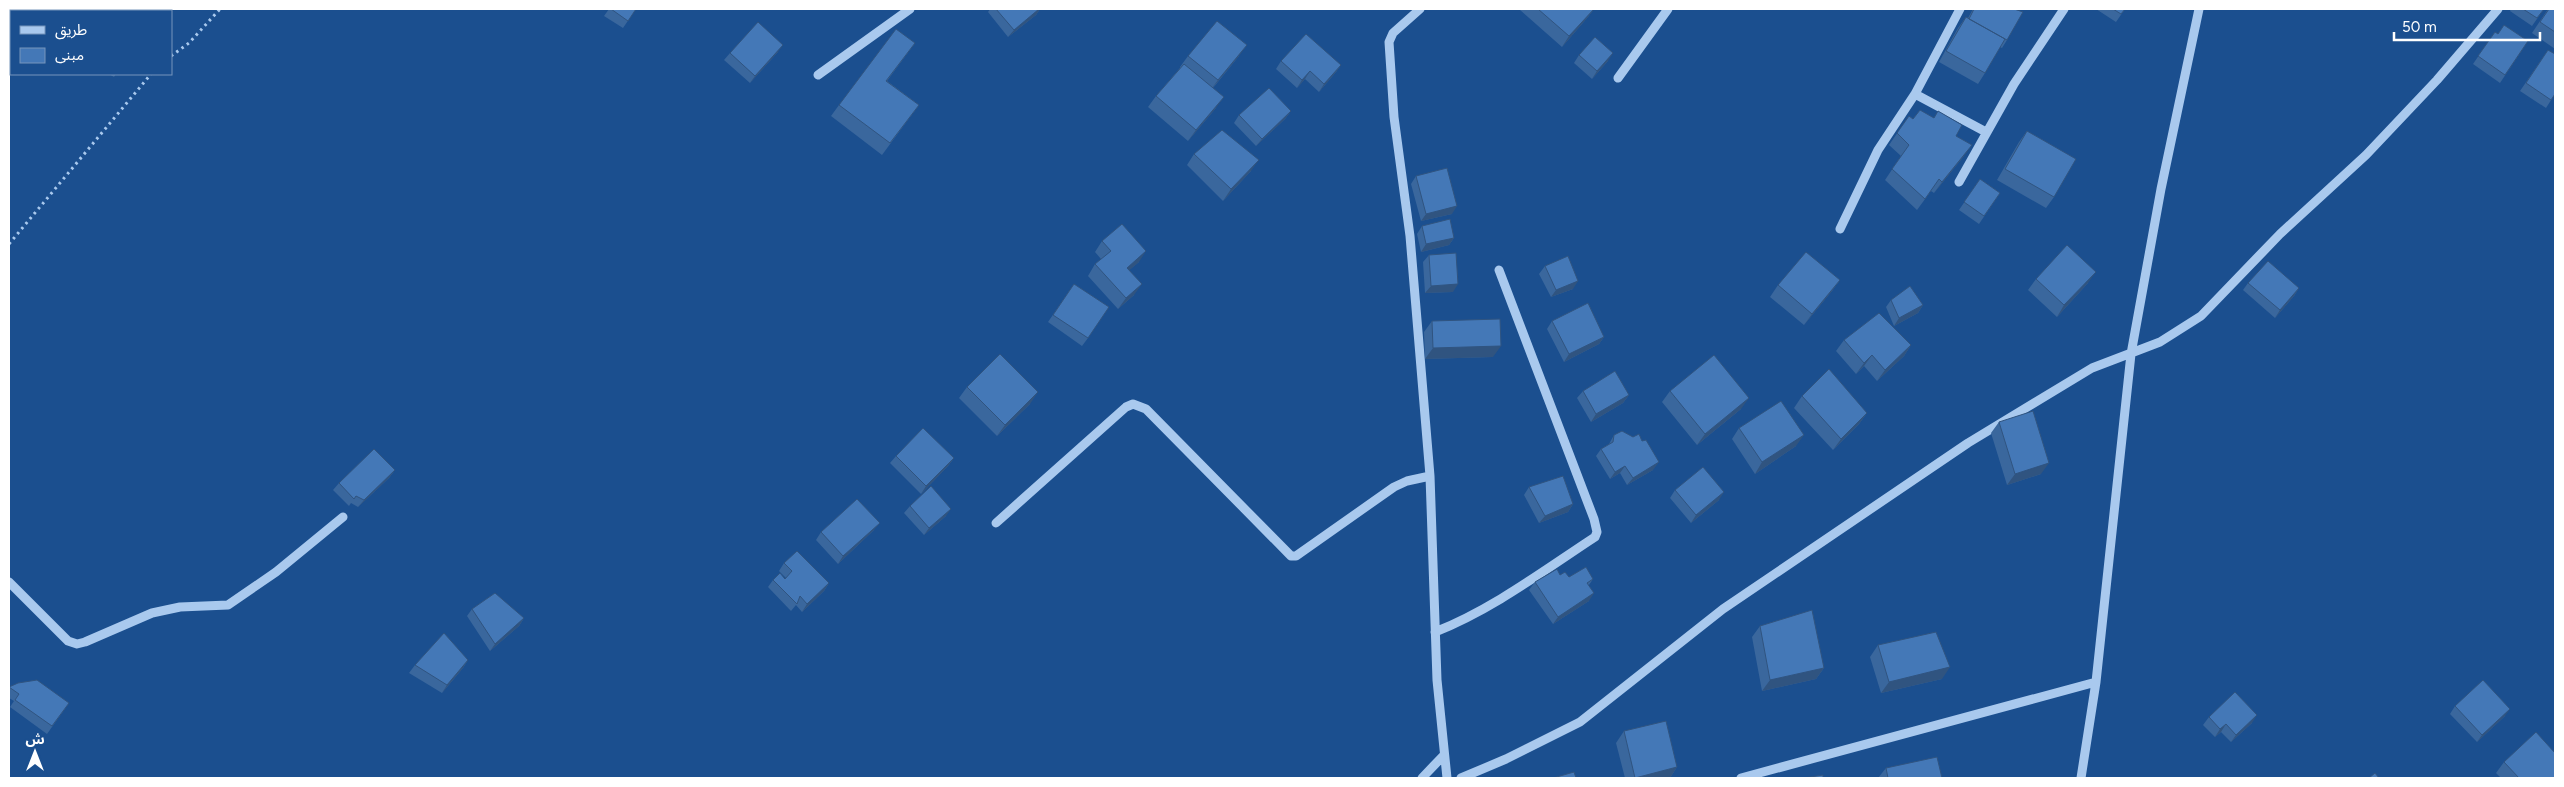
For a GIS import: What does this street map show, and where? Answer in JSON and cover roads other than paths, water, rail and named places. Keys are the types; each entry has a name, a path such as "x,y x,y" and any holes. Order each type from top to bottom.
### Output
{"street":[{"path":"818,75 910,9"},
{"path":"1420,9 1393,33 1388,42 1394,117 1410,236 1430,476 1436,680 1447,778"},
{"path":"1618,78 1668,9"},
{"path":"1840,229 1878,150 1914,94 1960,9"},
{"path":"1959,182 1986,132 2064,9"},
{"path":"2081,778 2096,682 2131,354 2161,189 2199,9"},
{"path":"1461,778 1506,759 1580,722 1723,609 1960,449 2092,368 2160,342 2201,316 2280,234 2366,155 2437,80 2498,9"},
{"path":"1914,94 1986,132"},
{"path":"1435,632 1461,622 1520,588 1595,537 1597,532 1594,519 1499,270"},
{"path":"996,523 1126,407 1134,404 1146,410 1291,556 1296,556 1394,487 1407,481 1430,476"},
{"path":"9,582 68,641 77,644 108,633 152,613 180,607 228,605 276,572 343,517"},
{"path":"1741,778 2096,682"},
{"path":"1422,778 1444,755"}]}
